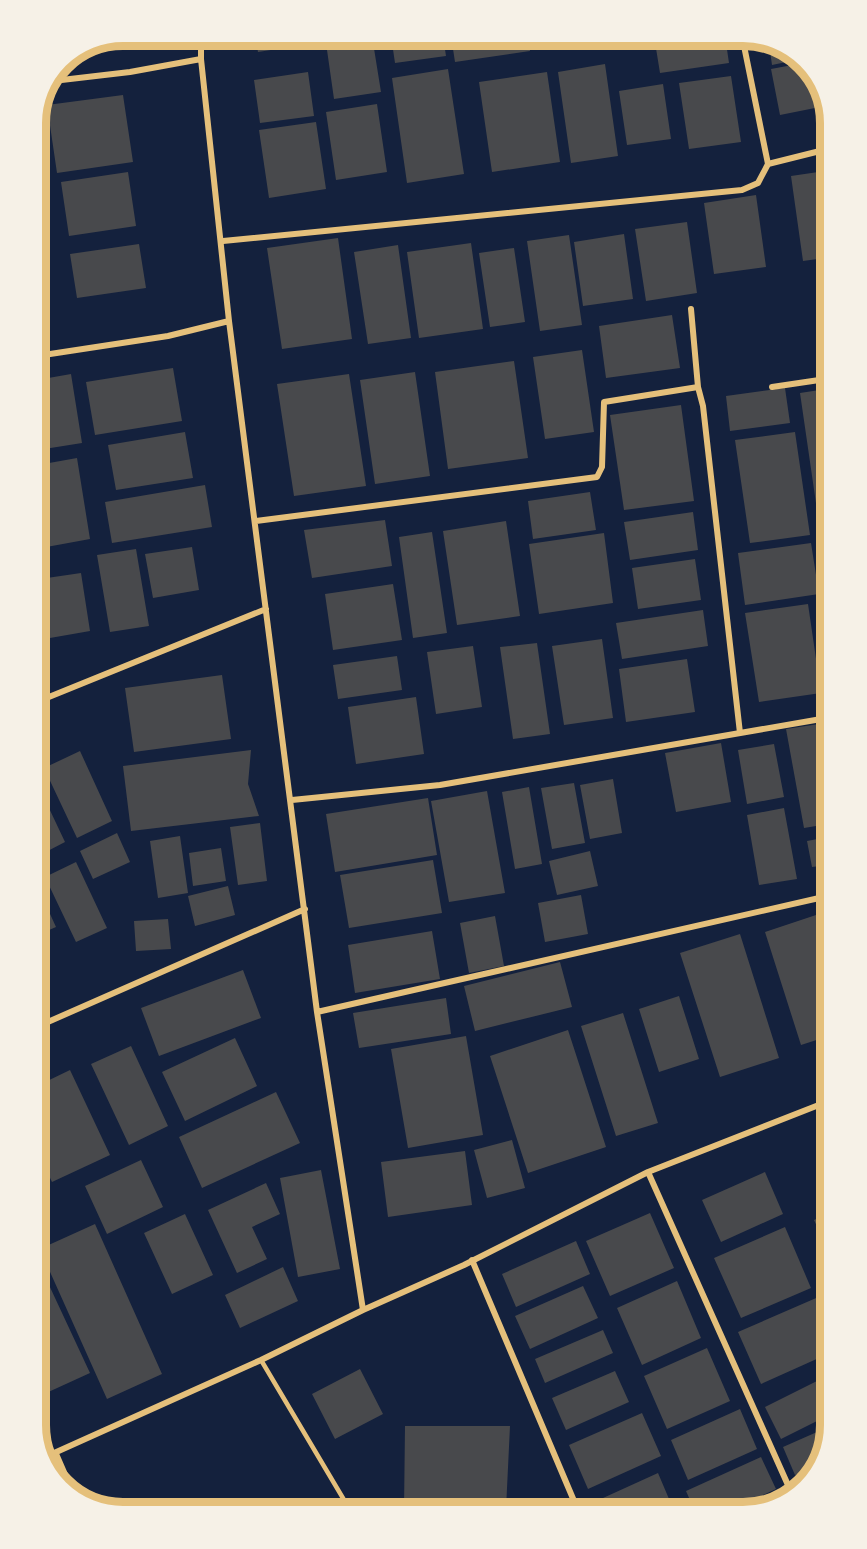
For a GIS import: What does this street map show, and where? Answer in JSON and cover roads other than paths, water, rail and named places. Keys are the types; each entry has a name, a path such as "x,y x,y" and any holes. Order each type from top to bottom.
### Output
{"street":[{"path":"201,46 223,241 229,321 292,800 317,1012 363,1310"},
{"path":"223,241 742,190 758,183 768,164 744,47"},
{"path":"60,80 130,72 201,59"},
{"path":"768,164 820,151"},
{"path":"691,309 698,387 703,406 740,733"},
{"path":"47,355 168,336 229,321"},
{"path":"772,387 820,380"},
{"path":"256,521 597,477 602,467 604,402 698,387"},
{"path":"47,698 266,609"},
{"path":"292,800 440,785 820,719"},
{"path":"317,1012 820,898"},
{"path":"46,1023 305,909"},
{"path":"52,1454 261,1360 472,1260 648,1172 820,1105"},
{"path":"648,1172 789,1488"},
{"path":"472,1260 574,1502"}],"lane":[{"path":"261,1360 345,1502"},
{"path":"56,1452 67,1478"}]}
